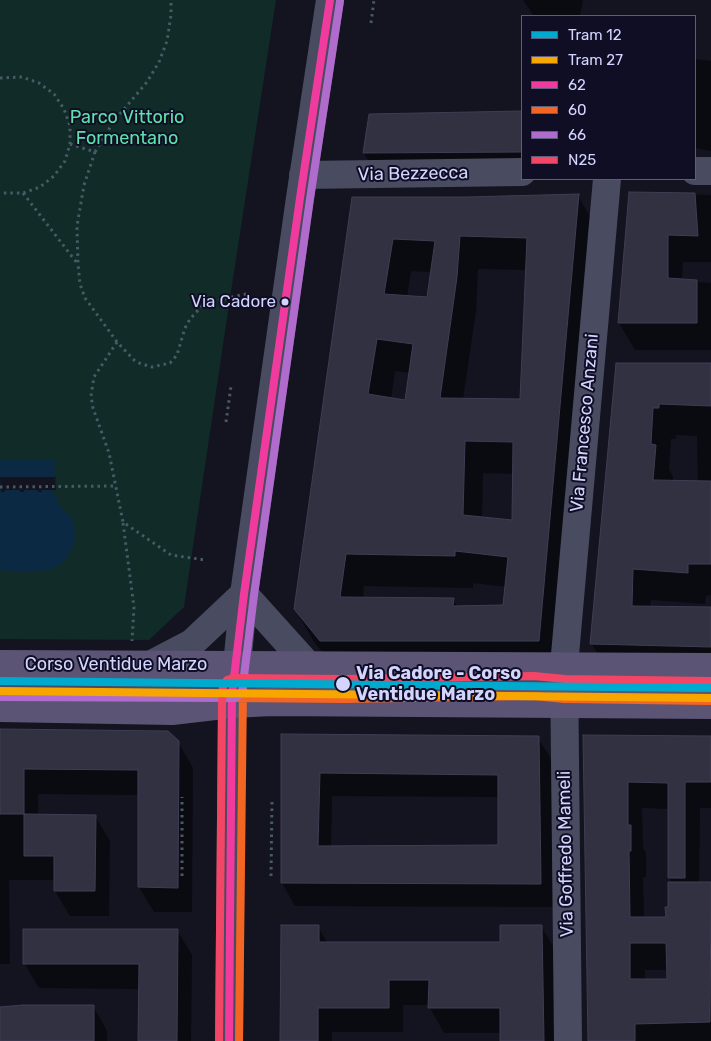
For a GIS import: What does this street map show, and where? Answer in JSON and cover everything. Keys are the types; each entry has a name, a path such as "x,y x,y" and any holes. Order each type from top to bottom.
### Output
{"main road":[{"name":"Corso Ventidue Marzo","path":"0,664 150,665 234,686"},
{"name":"Corso Ventidue Marzo","path":"0,708 172,711 234,686 308,665 564,686 711,705"},
{"name":"Corso Ventidue Marzo","path":"564,686 711,667"}],"street":[{"path":"229,1041 234,686 244,594 303,175 330,0"},
{"path":"696,171 711,171"},
{"name":"Via Bezzecca","path":"303,175 521,172"},
{"name":"Via Francesco Anzani","path":"564,686 606,180"},
{"path":"150,665 192,642 244,594"},
{"path":"244,594 308,665"},
{"name":"Corso Ventidue Marzo","path":"0,687 234,686 344,689 564,686 711,691"},
{"name":"Via Goffredo Mameli","path":"564,686 568,1041"}],"path":[{"path":"171,0 171,16 167,42 159,62 146,82 114,121 95,152 84,186 77,226 80,284 85,298 117,342 139,363 152,366 170,364 177,355 185,328 190,319 202,306 208,302 246,294"},
{"path":"371,23 374,0"},
{"path":"0,78 22,78 39,83 54,94 64,109 70,126 70,144 65,161 54,176 40,187 23,193 0,193"},
{"path":"70,144 95,152"},
{"path":"23,193 78,264"},
{"path":"117,342 94,377 91,396 93,408 109,453 123,522 134,606 130,647"},
{"path":"226,422 231,386"},
{"path":"0,487 116,486"},
{"path":"123,522 171,555 205,560"},
{"path":"182,797 182,876"},
{"path":"271,876 272,799"}],"green space":[{"name":"Parco Vittorio Formentano","path":"0,0 276,0 184,607 149,640 0,639"}],"water":[{"path":"0,460 55,460 54,496 57,496 60,506 72,518 75,533 74,542 67,558 50,570 18,572 0,570"}],"pier":[{"path":"0,477 57,477 55,479 56,490 42,490 42,492 38,492 37,490 24,490 24,492 20,492 20,490 5,490 5,492 1,492"}],"building":[{"path":"521,111 521,152 363,153 369,114"},
{"path":"629,192 695,193 698,236 668,235 668,278 697,280 697,323 618,323"},
{"path":"579,194 539,641 320,641 294,609 352,197 466,197","holes":["460,236 527,238 520,399 440,398 457,277","393,239 435,241 427,297 384,294","377,339 413,344 405,400 368,394","465,441 513,442 512,520 463,515","455,551 508,557 503,605 453,606 454,598 340,597 346,554 455,556"]},
{"path":"616,363 711,363 711,406 659,404 659,408 653,408 651,444 656,445 653,480 711,481 711,564 688,564 688,573 633,569 632,606 711,607 711,647 590,644"},
{"path":"0,729 168,731 179,741 178,888 138,887 138,770 24,769 24,814 0,814"},
{"path":"281,734 539,736 541,884 281,883","holes":["320,773 498,775 498,845 318,846"]},
{"path":"583,735 711,736 711,782 685,782 685,878 668,878 668,783 628,782 628,825 631,825 631,851 629,851 630,917 666,917 665,907 668,907 668,882 711,882 710,1022 635,1024 635,1041 588,1041","holes":["630,943 666,943 667,979 630,979"]},
{"path":"24,814 96,815 95,891 54,891 54,856 24,856"},
{"path":"281,925 319,925 319,942 500,942 500,925 542,925 544,1041 500,1041 500,1008 428,1008 429,980 389,980 389,1008 318,1008 318,1041 280,1041"},
{"path":"23,929 178,929 177,1041 138,1041 139,964 23,964"},
{"path":"23,1005 94,1005 94,1041 0,1041 0,1007"}],"tram line":[{"name":"12","path":"0,681 711,688"},
{"name":"27","path":"0,691 711,698"}],"transit line":[{"name":"62","path":"229,1041 232,694 244,594 330,0"},
{"name":"66","path":"0,697 233,698 242,692 310,199 340,1"},
{"name":"N25","path":"219,1041 222,704 223,685 227,680 233,678 344,679 534,676 565,679 711,681"},
{"name":"60","path":"239,1041 243,689"},
{"name":"60","path":"233,698 344,699 534,696 564,699 711,701"}],"place":[{"name":"Via Cadore","path":"285,302"},
{"name":"Via Cadore - Corso Ventidue Marzo","path":"343,684"}]}
